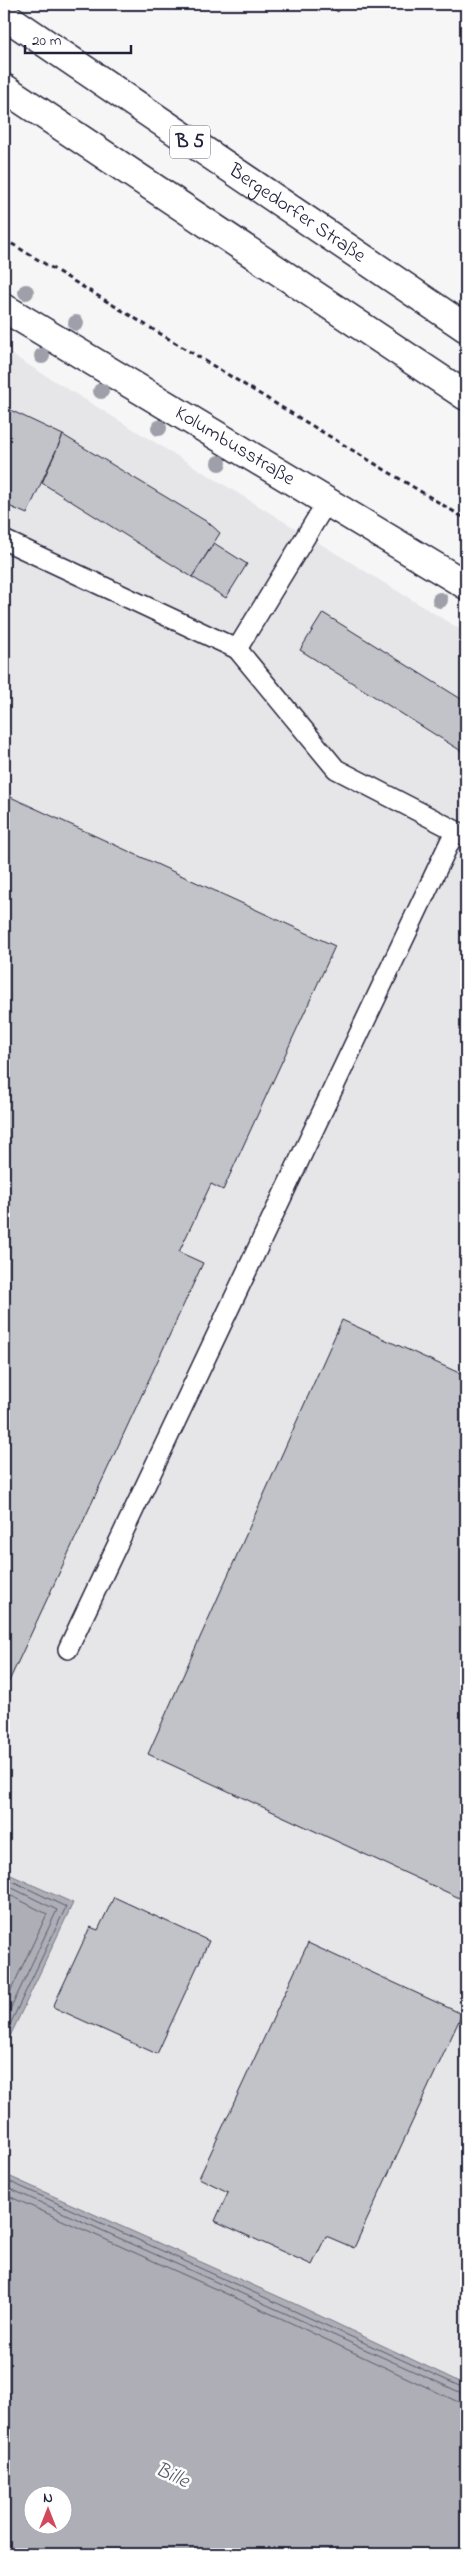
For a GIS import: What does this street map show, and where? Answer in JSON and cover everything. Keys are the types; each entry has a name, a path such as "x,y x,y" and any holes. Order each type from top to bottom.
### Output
{"main road":[{"name":"Bergedorfer Straße","path":"4,15 466,328"},
{"path":"4,88 101,155 466,396"},
{"path":"4,103 101,155"},
{"name":"Kolumbusstraße","path":"4,308 328,500 466,585"}],"lane":[{"path":"237,649 328,500"},
{"path":"4,540 237,649 336,769 461,833 68,1649"}],"path":[{"path":"4,239 466,520"}],"shaded area":[{"path":"4,350 466,633 466,2385 295,2304 4,2174 4,2049 73,1903 4,1872"}],"water":[{"path":"4,1872 73,1903 4,2049"},
{"name":"Bille","path":"4,2174 295,2304 466,2385 466,2554 4,2554"}],"building":[{"path":"325,4 343,4 338,12"},
{"path":"4,407 63,435 27,514 4,504"},
{"path":"63,435 209,523 220,533 192,577 42,483"},
{"path":"214,543 247,564 226,598 192,577"},
{"path":"323,613 466,702 466,754 300,650"},
{"path":"4,794 335,946 223,1190 211,1184 179,1252 203,1263 4,1692"},
{"path":"342,1320 466,1376 466,1901 148,1754"},
{"path":"114,1897 209,1941 157,2054 53,2007 90,1927 98,1930"},
{"path":"308,1943 462,2014 354,2248 326,2236 312,2265 215,2221 228,2192 199,2178"}]}
